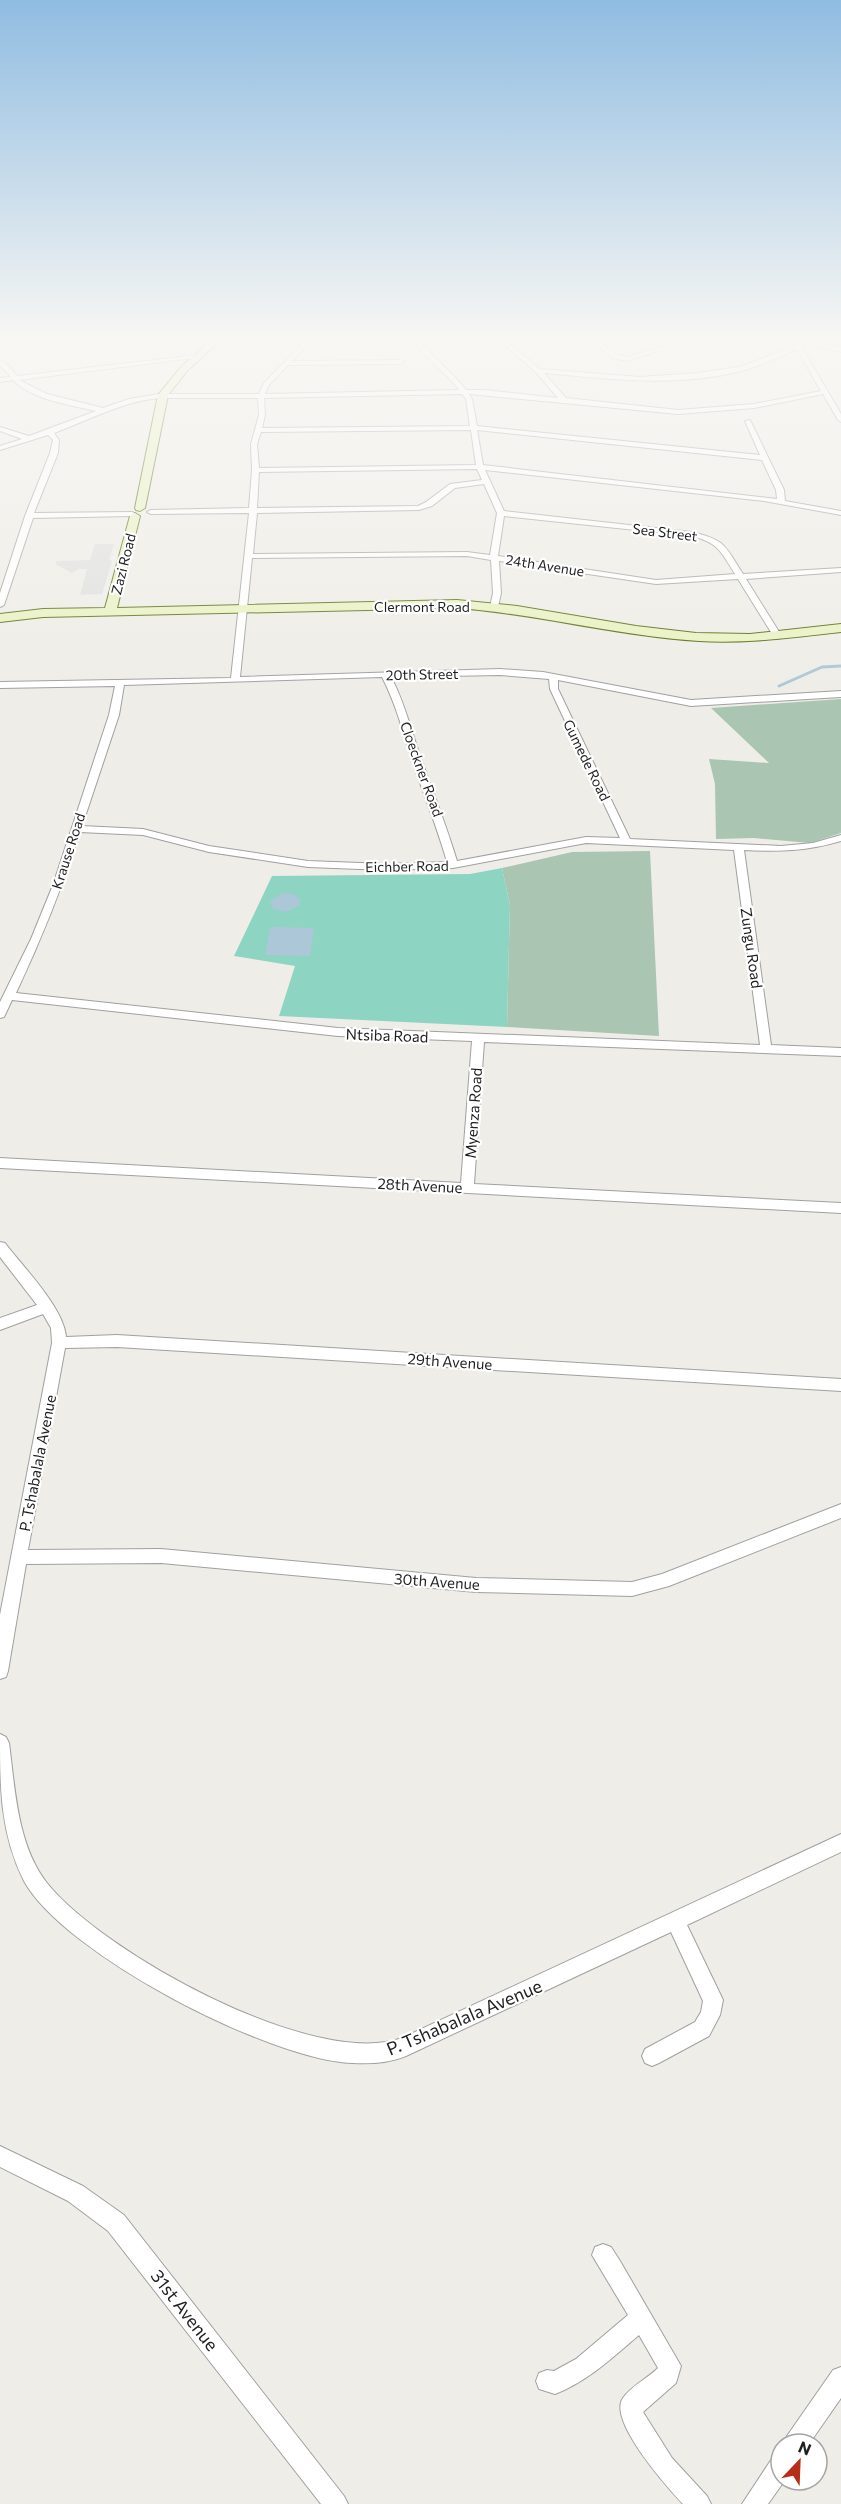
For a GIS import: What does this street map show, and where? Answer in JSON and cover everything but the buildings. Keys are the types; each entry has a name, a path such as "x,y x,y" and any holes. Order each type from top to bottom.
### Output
{"street":[{"path":"0,605 29,516 52,458"},
{"name":"Zazi Road","path":"110,613 141,512 161,458"},
{"path":"236,680 252,511 255,458"},
{"path":"478,458 485,482 496,498 501,513 494,557 497,593 494,607"},
{"path":"765,458 780,490 782,498 780,501"},
{"path":"255,470 480,467 780,501 841,513"},
{"path":"29,516 419,508 429,504 453,486 485,482"},
{"name":"Zazi Road","path":"126,603 141,512"},
{"name":"Sea Street","path":"501,513 703,536 721,545 777,635"},
{"name":"24th Avenue","path":"248,556 458,553 656,582 841,570"},
{"name":"Clermont Road","path":"0,618 43,613 110,613 126,603 242,610 446,604 494,607 696,637 733,638 841,628"},
{"name":"20th Street","path":"0,685 501,672 553,677 692,703 841,694"},
{"name":"Cloeckner Road","path":"385,675 397,698 414,752 438,814 453,865"},
{"name":"Gumede Road","path":"553,677 554,689 626,841"},
{"name":"Krause Road","path":"0,1014 54,894 114,715 120,682"},
{"name":"Eichber Road","path":"75,829 143,832 209,849 308,864 406,867 453,865 575,841 626,841 740,848 801,848 841,838"},
{"name":"Zungu Road","path":"740,848 766,1049"},
{"name":"Ntsiba Road","path":"9,996 285,1028 841,1052"},
{"name":"Myenza Road","path":"467,1188 478,1038"},
{"name":"28th Avenue","path":"0,1163 841,1208"},
{"path":"0,1247 46,1307 0,1324"},
{"name":"P. Tshabalala Avenue","path":"0,1671 59,1343 58,1328 46,1307"},
{"name":"29th Avenue","path":"59,1343 140,1342 841,1385"},
{"name":"30th Avenue","path":"19,1557 161,1556 476,1585 615,1590 632,1589 663,1581 841,1511"},
{"name":"P. Tshabalala Avenue","path":"0,1743 20,1847 27,1869 39,1888 54,1905 126,1961 175,1991 320,2049 350,2055 391,2052 504,2002 841,1842"},
{"path":"652,2056 702,2029 710,2015 713,2000 675,1920"},
{"name":"31st Avenue","path":"0,2156 58,2182 98,2206 116,2223 336,2504"},
{"path":"603,2255 670,2366 670,2371 632,2406 632,2415 664,2466 699,2504"},
{"path":"547,2381 555,2383 584,2367 641,2319"},
{"path":"803,2432 841,2378"},
{"path":"754,2504 769,2482"}],"green space":[{"path":"841,699 841,833 810,843 754,838 716,839 715,784 709,759 769,763 711,708"},
{"path":"650,851 659,1036 507,1027 510,905 502,868 572,852"},
{"path":"502,868 510,905 507,1027 279,1016 295,966 234,956 272,876 470,874"}],"shaded area":[{"path":"95,544 114,544 109,560 112,561 102,594 80,595 87,569 79,569 72,573 55,564 57,561 90,560"}],"water":[{"path":"283,893 293,894 300,899 300,905 286,912 273,909 270,901"},
{"path":"270,927 314,928 310,956 265,955"}],"waterway":[{"path":"779,686 822,667 841,666"}]}
